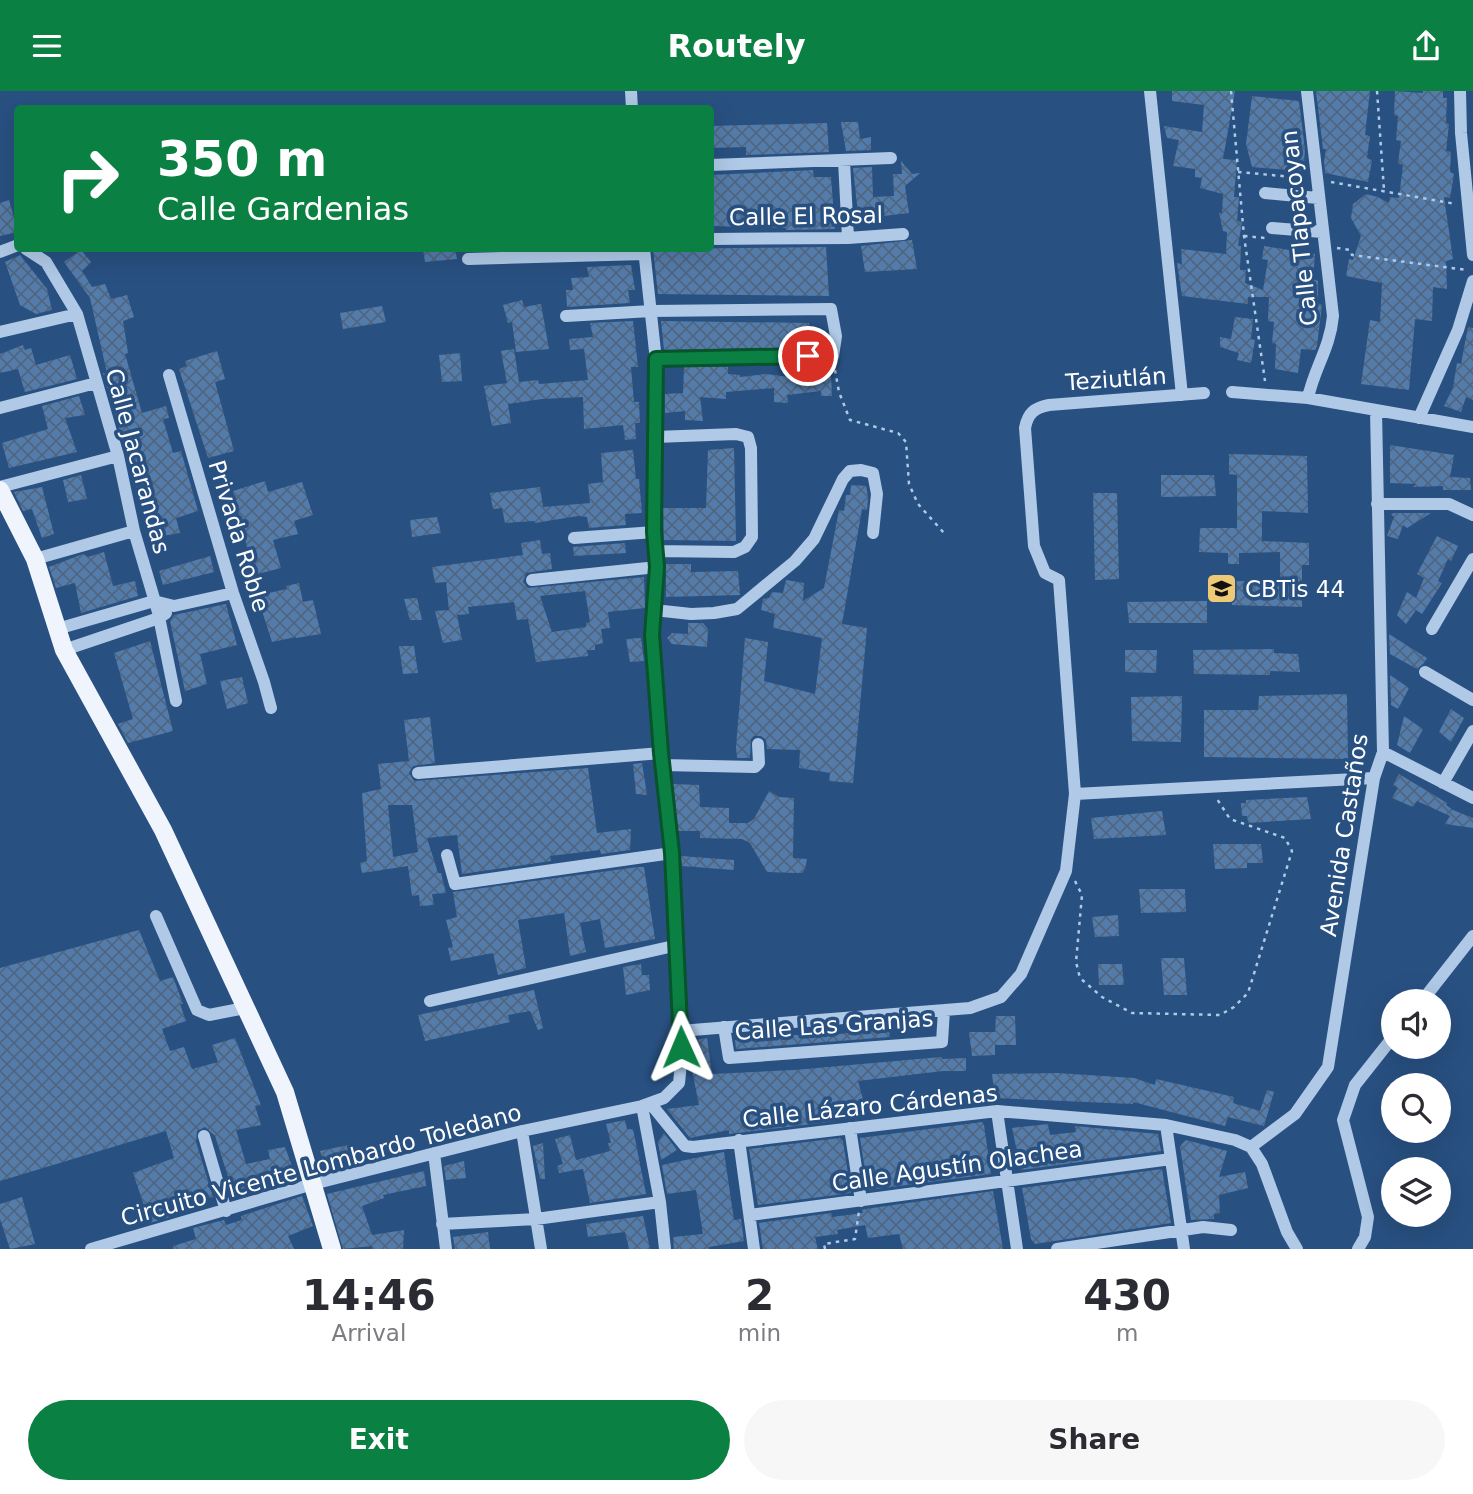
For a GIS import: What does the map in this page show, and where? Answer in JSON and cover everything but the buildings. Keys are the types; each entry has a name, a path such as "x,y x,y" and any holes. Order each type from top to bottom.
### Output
{"main road":[{"path":"0,489 35,559 64,650 163,830 285,1092 332,1249"}],"street":[{"path":"1150,91 1182,395"},
{"name":"Calle Tlapacoyan","path":"1307,91 1333,316 1326,351 1308,398"},
{"path":"1460,91 1466,206 1473,255"},
{"path":"714,165 891,158"},
{"path":"844,161 848,237"},
{"path":"1265,193 1318,198"},
{"path":"1272,228 1323,239"},
{"name":"Calle El Rosal","path":"714,239 903,234"},
{"name":"Calle Jacarandas","path":"31,252 46,262 77,314 118,456 134,531 159,618 176,701"},
{"path":"468,259 623,252"},
{"path":"645,252 656,359 654,532 657,567 652,635 661,759 672,853 680,1031 970,1008 1001,997 1021,974 1066,871 1074,794 1374,778"},
{"path":"1419,418 1458,330 1473,281"},
{"path":"566,316 651,311 831,309 836,336 833,356 656,359"},
{"path":"0,332 77,314"},
{"name":"Privada Roble","path":"169,375 233,593 271,708"},
{"path":"0,408 96,383"},
{"path":"1232,392 1308,398 1473,427"},
{"name":"Teziutlán","path":"1074,794 1059,580 1045,573 1034,546 1025,428 1028,417 1032,411 1049,405 1204,393"},
{"name":"Avenida Castaños","path":"1251,1147 1295,1114 1328,1067 1374,778 1383,752 1376,411"},
{"path":"655,436 736,433 748,437 751,448 751,537 745,547 734,552 655,551"},
{"path":"0,489 118,456"},
{"path":"654,610 691,614 737,609 795,561 814,539 843,479 850,471 873,473 877,493 873,533"},
{"path":"1377,504 1449,504 1473,515"},
{"path":"35,559 134,531"},
{"path":"574,538 654,532"},
{"path":"1432,629 1473,559"},
{"path":"532,580 657,567"},
{"path":"64,650 159,618 174,606 233,593"},
{"path":"57,629 154,601 174,606"},
{"path":"1425,672 1473,700"},
{"path":"1443,783 1473,731"},
{"path":"418,773 661,759 755,767 759,763 758,744"},
{"path":"1383,752 1473,798"},
{"path":"447,855 455,884 672,853"},
{"path":"156,916 197,1010 209,1015 245,1008"},
{"path":"1431,989 1473,936"},
{"path":"430,1001 678,944"},
{"name":"Calle Las Granjas","path":"724,1027 729,1058 942,1042 944,1010"},
{"name":"Circuito Vicente Lombardo Toledano","path":"91,1249 313,1184 522,1131 646,1105 664,1098 679,1083 680,1031"},
{"path":"1357,1249 1365,1237 1368,1217 1343,1120 1355,1085 1381,1052"},
{"path":"646,1105 665,1249"},
{"name":"Calle Lázaro Cárdenas","path":"646,1105 685,1146 693,1147 998,1111 1166,1125 1235,1140 1251,1147"},
{"path":"998,1111 1017,1249"},
{"path":"1166,1125 1184,1249"},
{"path":"850,1128 861,1201"},
{"path":"522,1131 541,1249"},
{"path":"204,1136 226,1211"},
{"path":"739,1140 754,1249"},
{"path":"1251,1147 1262,1164 1287,1232 1297,1249"},
{"path":"434,1153 446,1249"},
{"name":"Calle Agustín Olachea","path":"750,1215 1171,1159"},
{"path":"442,1224 536,1219 660,1202"},
{"path":"1057,1249 1203,1227 1231,1230"}],"path":[{"path":"1231,91 1244,236 1267,395"},
{"path":"1377,91 1384,190"},
{"path":"1238,172 1384,190 1466,206"},
{"path":"1323,239 1350,250 1352,255 1473,271"},
{"path":"833,356 839,392 850,420 898,433 906,442 909,484 918,504 944,533"},
{"path":"1066,871 1073,877 1082,895 1076,962 1080,978 1102,997 1132,1013 1220,1015 1234,1007 1248,993 1292,851 1285,838 1230,820 1217,799 1216,786"},
{"path":"825,1249 824,1244 855,1238 861,1201"}],"place":[{"name":"CBTis 44","path":"1222,589"}],"route":[{"path":"681,1047 672,853 652,635 657,567 654,532 656,359 808,356"}]}
